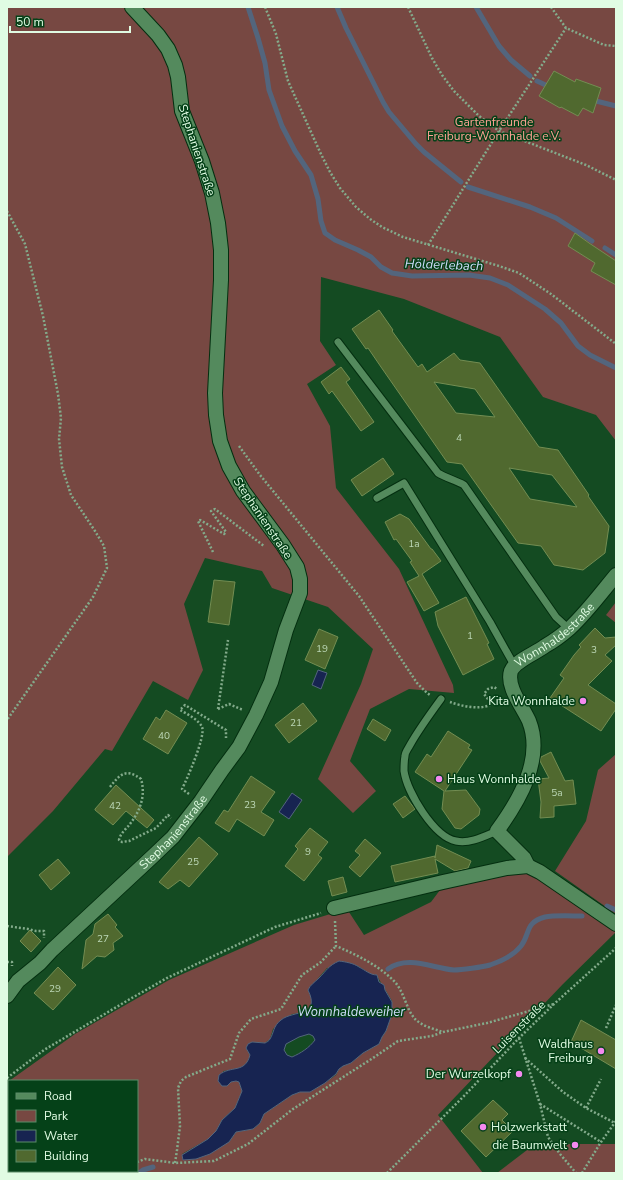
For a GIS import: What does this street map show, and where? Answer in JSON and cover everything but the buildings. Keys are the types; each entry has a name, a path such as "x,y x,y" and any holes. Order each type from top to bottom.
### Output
{"street":[{"name":"Stephanienstraße","path":"7,996 18,981 40,963 173,837 201,801 239,747 256,715 271,682 286,630 300,593 300,579 297,567 283,545 243,491 229,466 220,441 216,415 215,393 221,280 221,250 218,223 212,193 202,161 182,111 175,65 168,49 158,35 132,7"},
{"name":"Wonnhaldestraße","path":"497,831 522,791 534,754 533,738 529,722 513,689 510,678 511,670 514,665 544,647 569,629 589,608 616,575"},
{"path":"497,831 524,858 528,866"},
{"path":"334,908 507,868 528,866 540,872 616,924"}],"lane":[{"path":"338,342 438,472 446,478 458,481 464,485 556,617 569,629"},
{"path":"377,498 404,484 490,622 514,665"},
{"path":"441,699 416,734 405,754 404,772 408,784 416,802 433,825 445,836 456,841 470,841 482,838 497,831"}],"path":[{"path":"265,7 276,34 288,81 330,172 356,207 382,227 403,237 499,266 520,274 551,294 616,344"},
{"path":"408,7 432,58 442,75 454,91 479,116 499,131 586,165 616,180"},
{"path":"551,7 566,28 604,45 616,46"},
{"path":"428,245 499,131 566,28"},
{"path":"7,211 25,244 43,316 58,394 61,418 59,439 62,468 71,495 104,546 107,568 93,597 7,720"},
{"path":"238,445 260,475 359,596 417,683 432,696"},
{"path":"213,552 198,521 200,520 224,534 226,532 211,511 215,509 265,547"},
{"path":"228,640 218,709 229,704 243,710"},
{"path":"462,706 486,707 490,705 489,700 484,694 488,689 494,687"},
{"path":"193,796 182,789 197,753 203,735 203,730 202,725 180,710 185,705 226,730 226,739"},
{"path":"110,787 118,777 124,773 130,773 141,779 143,786 141,806 131,823 120,837 119,840 122,842 129,841 156,828 168,815 174,820"},
{"path":"7,1078 44,1050 130,998 167,978 276,928 334,908 336,946 321,962 302,974 281,1009 251,1019 239,1033 230,1059 186,1077 181,1082 178,1088 180,1126 175,1163"},
{"path":"7,926 44,931 43,940"},
{"path":"336,946 362,958 395,982 415,1019 423,1025 443,1032"},
{"name":"Luisenstraße","path":"387,1173 464,1096 519,1038 616,948"},
{"path":"138,1162 145,1159 175,1163 214,1161 248,1144 293,1109 398,1041 432,1036 554,1004"},
{"path":"606,1028 616,1005"},
{"path":"519,1038 540,1104 548,1137 576,1173"},
{"path":"525,1058 563,1092 586,1108 616,1122 601,1142 582,1173"},
{"path":"586,1108 601,1079"},
{"path":"540,1104 601,1142"}],"green space":[{"name":"Gartenfreunde Freiburg-Wonnhalde e.V.","path":"7,7 616,7 616,441 596,415 543,397 500,337 404,299 321,277 320,341 336,365 307,384 330,426 336,488 399,569 453,685 454,693 409,689 370,709 350,761 376,791 353,813 318,779 361,684 373,649 328,607 272,588 262,571 205,558 184,604 203,670 188,700 153,681 112,751 105,749 53,811 7,857"},
{"path":"616,602 616,623 606,615"},
{"path":"616,754 616,914 555,871 586,821 598,770"},
{"path":"517,871 536,873 552,883 616,932 563,984 438,1115 483,1173 7,1173 8,1082 8,1172 138,1172 138,1080 10,1080 75,1034 169,980 294,925 347,909 364,935 431,902 440,890","holes":["358,966 372,975 377,976 392,1001 392,1014 386,1031 379,1044 363,1053 351,1063 343,1066 339,1069 336,1075 310,1092 300,1092 292,1095 264,1114 260,1123 253,1129 236,1132 229,1142 182,1154 208,1139 216,1131 222,1120 235,1108 242,1091 239,1082 236,1080 227,1086 223,1071 237,1069 246,1064 250,1055 246,1048 252,1042 265,1043 270,1039 273,1029 292,1014 303,1013 309,1009 312,1002 308,990 327,968"]},
{"path":"535,1144 616,1144 616,1173 497,1173"}],"water":[{"path":"318,670 327,673 321,689 312,685"},
{"path":"292,793 302,800 289,819 279,812"},
{"name":"Wonnhaldeweiher","path":"339,961 347,962 377,975 379,982 384,985 385,990 392,1002 392,1014 386,1031 379,1044 363,1053 351,1063 343,1066 325,1083 310,1092 300,1092 292,1095 264,1114 260,1123 253,1129 236,1132 229,1142 210,1154 196,1159 183,1160 182,1155 208,1139 216,1131 222,1120 235,1108 242,1091 239,1082 231,1082 227,1086 222,1086 218,1081 219,1075 228,1070 245,1065 250,1055 246,1048 248,1044 252,1042 267,1042 270,1040 276,1025 281,1020 308,1009 311,1005 308,990 309,988 328,968","holes":["309,1034 313,1036 315,1040 305,1050 292,1057 287,1055 284,1050 286,1044 299,1037"]}],"waterway":[{"name":"Hölderlebach","path":"248,7 265,63 269,90 282,126 295,151 311,175 325,233 335,240 371,257 381,267 392,273 412,276 469,275 490,278 508,285 545,309 561,323 578,346 590,355 616,368"},
{"path":"337,7 346,28 389,112 424,152 461,182"},
{"path":"476,7 499,46 511,60 530,76"},
{"path":"537,81 552,88"},
{"path":"592,100 616,106"},
{"path":"468,187 530,207 556,218 592,241"},
{"path":"605,248 616,255"},
{"path":"607,906 616,910"},
{"path":"388,969 404,963 420,964 454,970 490,965 507,958 518,950 531,925 538,919 553,916 582,916"},
{"path":"139,1173 153,1167"}],"place":[{"name":"Kita Wonnhalde","path":"583,701"},
{"name":"Haus Wonnhalde","path":"439,779"},
{"name":"Waldhaus Freiburg","path":"601,1051"},
{"name":"Der Wurzelkopf","path":"519,1074"},
{"name":"Holzwerkstatt","path":"483,1127"},
{"name":"die Baumwelt","path":"575,1145"}]}
